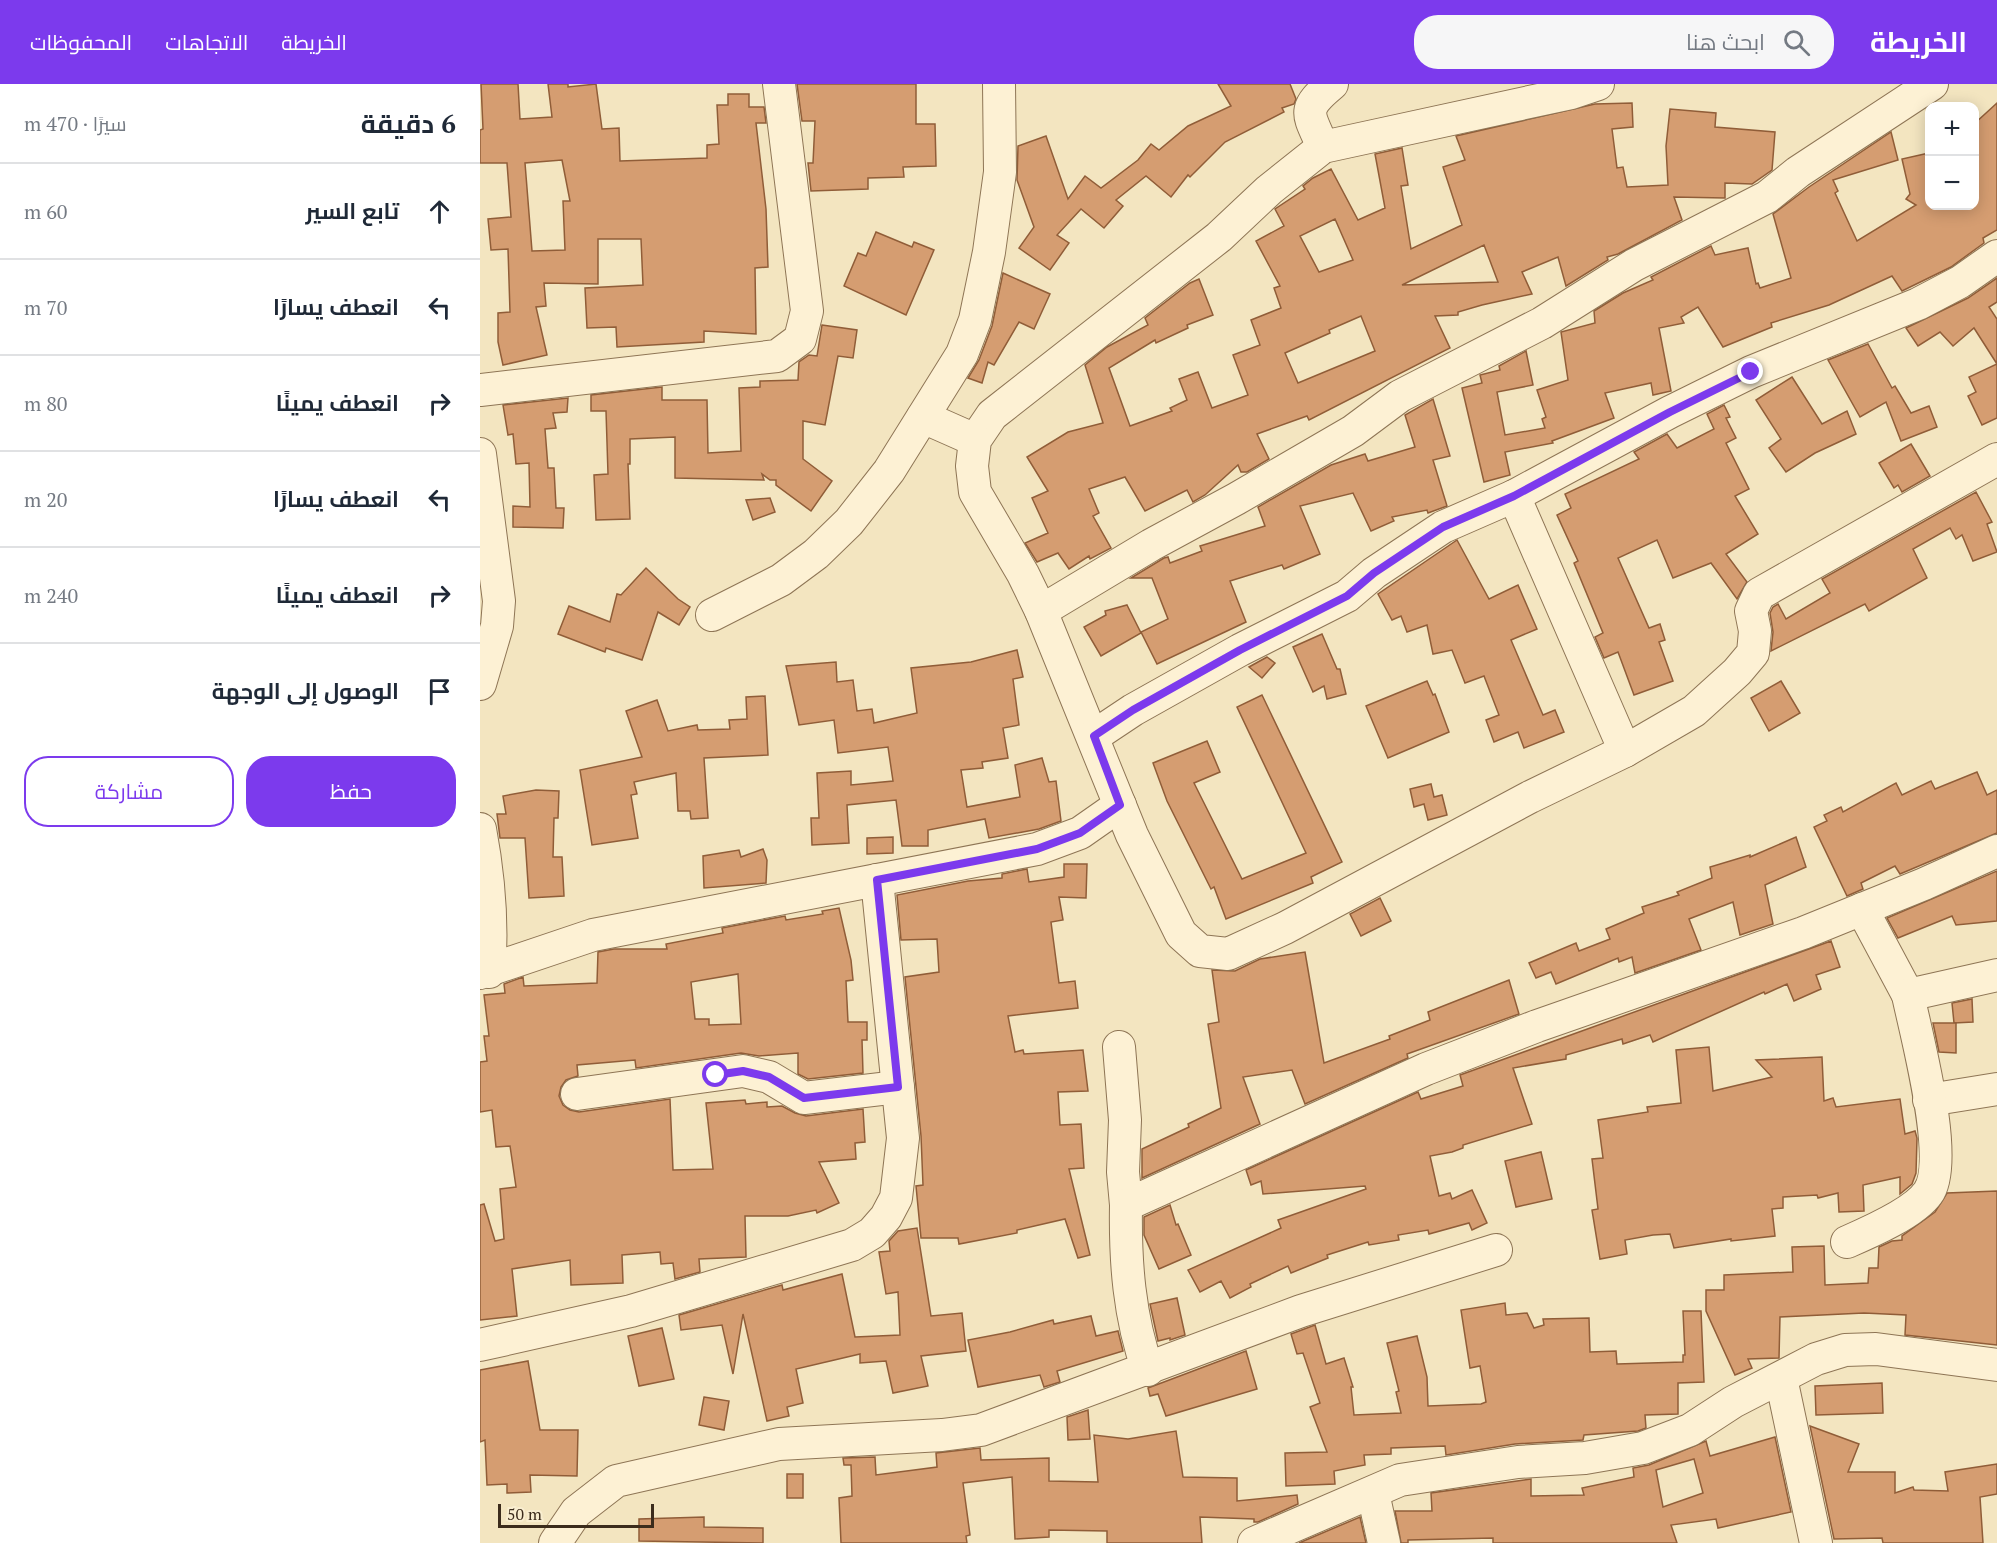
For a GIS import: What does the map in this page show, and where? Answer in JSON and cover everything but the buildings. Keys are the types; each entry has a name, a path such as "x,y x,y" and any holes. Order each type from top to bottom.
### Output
{"street":[{"path":"480,390 777,356 800,339 807,311 779,84"},
{"path":"712,615 781,580 816,554 849,522 889,471 962,354 975,320 989,252 1000,172 999,84"},
{"path":"1323,147 1309,116 1313,100 1332,84"},
{"path":"1598,84 1571,93 1323,147 1269,190 1219,237 992,414 975,440 972,466 975,492 1023,574 1041,611 1094,736 1120,805 1181,934 1200,951 1228,954 1325,908 1530,798 1625,751 1694,711 1737,672 1753,653 1755,631 1751,611 1759,594 1997,459"},
{"path":"1041,611 1151,545 1353,431 1400,396 1542,323 1634,266 1767,196 1798,172 1932,84"},
{"path":"1094,736 1133,710 1240,650 1347,596 1374,573 1443,527 1514,496 1670,412 1751,372 1918,304 1960,282 1997,256"},
{"path":"923,417 975,440"},
{"path":"480,454 499,601 498,626 480,684"},
{"path":"1514,496 1625,751"},
{"path":"480,829 491,896 484,973 593,935 1037,849 1080,833 1120,805"},
{"path":"1126,1205 1426,1069 1862,909 1997,851"},
{"path":"480,1345 632,1311 852,1245 872,1233 886,1217 896,1198 903,1138 877,880"},
{"path":"1846,1242 1872,1231 1916,1204 1933,1185 1937,1165 1929,1100 1908,995 1862,909"},
{"path":"1908,995 1997,975"},
{"path":"1119,1047 1125,1120 1123,1172 1126,1205 1125,1239 1136,1335 1148,1370"},
{"path":"577,1094 743,1071 769,1077 804,1098 898,1087"},
{"path":"1929,1100 1997,1089"},
{"path":"555,1543 576,1512 616,1481 779,1444 942,1435 981,1430 1148,1370 1301,1311 1496,1250"},
{"path":"1254,1543 1400,1480 1518,1462 1585,1458 1643,1448 1690,1430 1732,1402 1816,1359 1845,1350 1876,1348 1997,1365"},
{"path":"1781,1378 1816,1543"},
{"path":"1373,1493 1384,1543"}],"route":[{"path":"716,1075 743,1071 769,1077 804,1098 898,1087 877,880 1037,849 1080,833 1120,805 1094,736 1133,710 1240,650 1347,596 1374,573 1403,556 1443,527 1514,496 1670,412 1751,372"}]}
